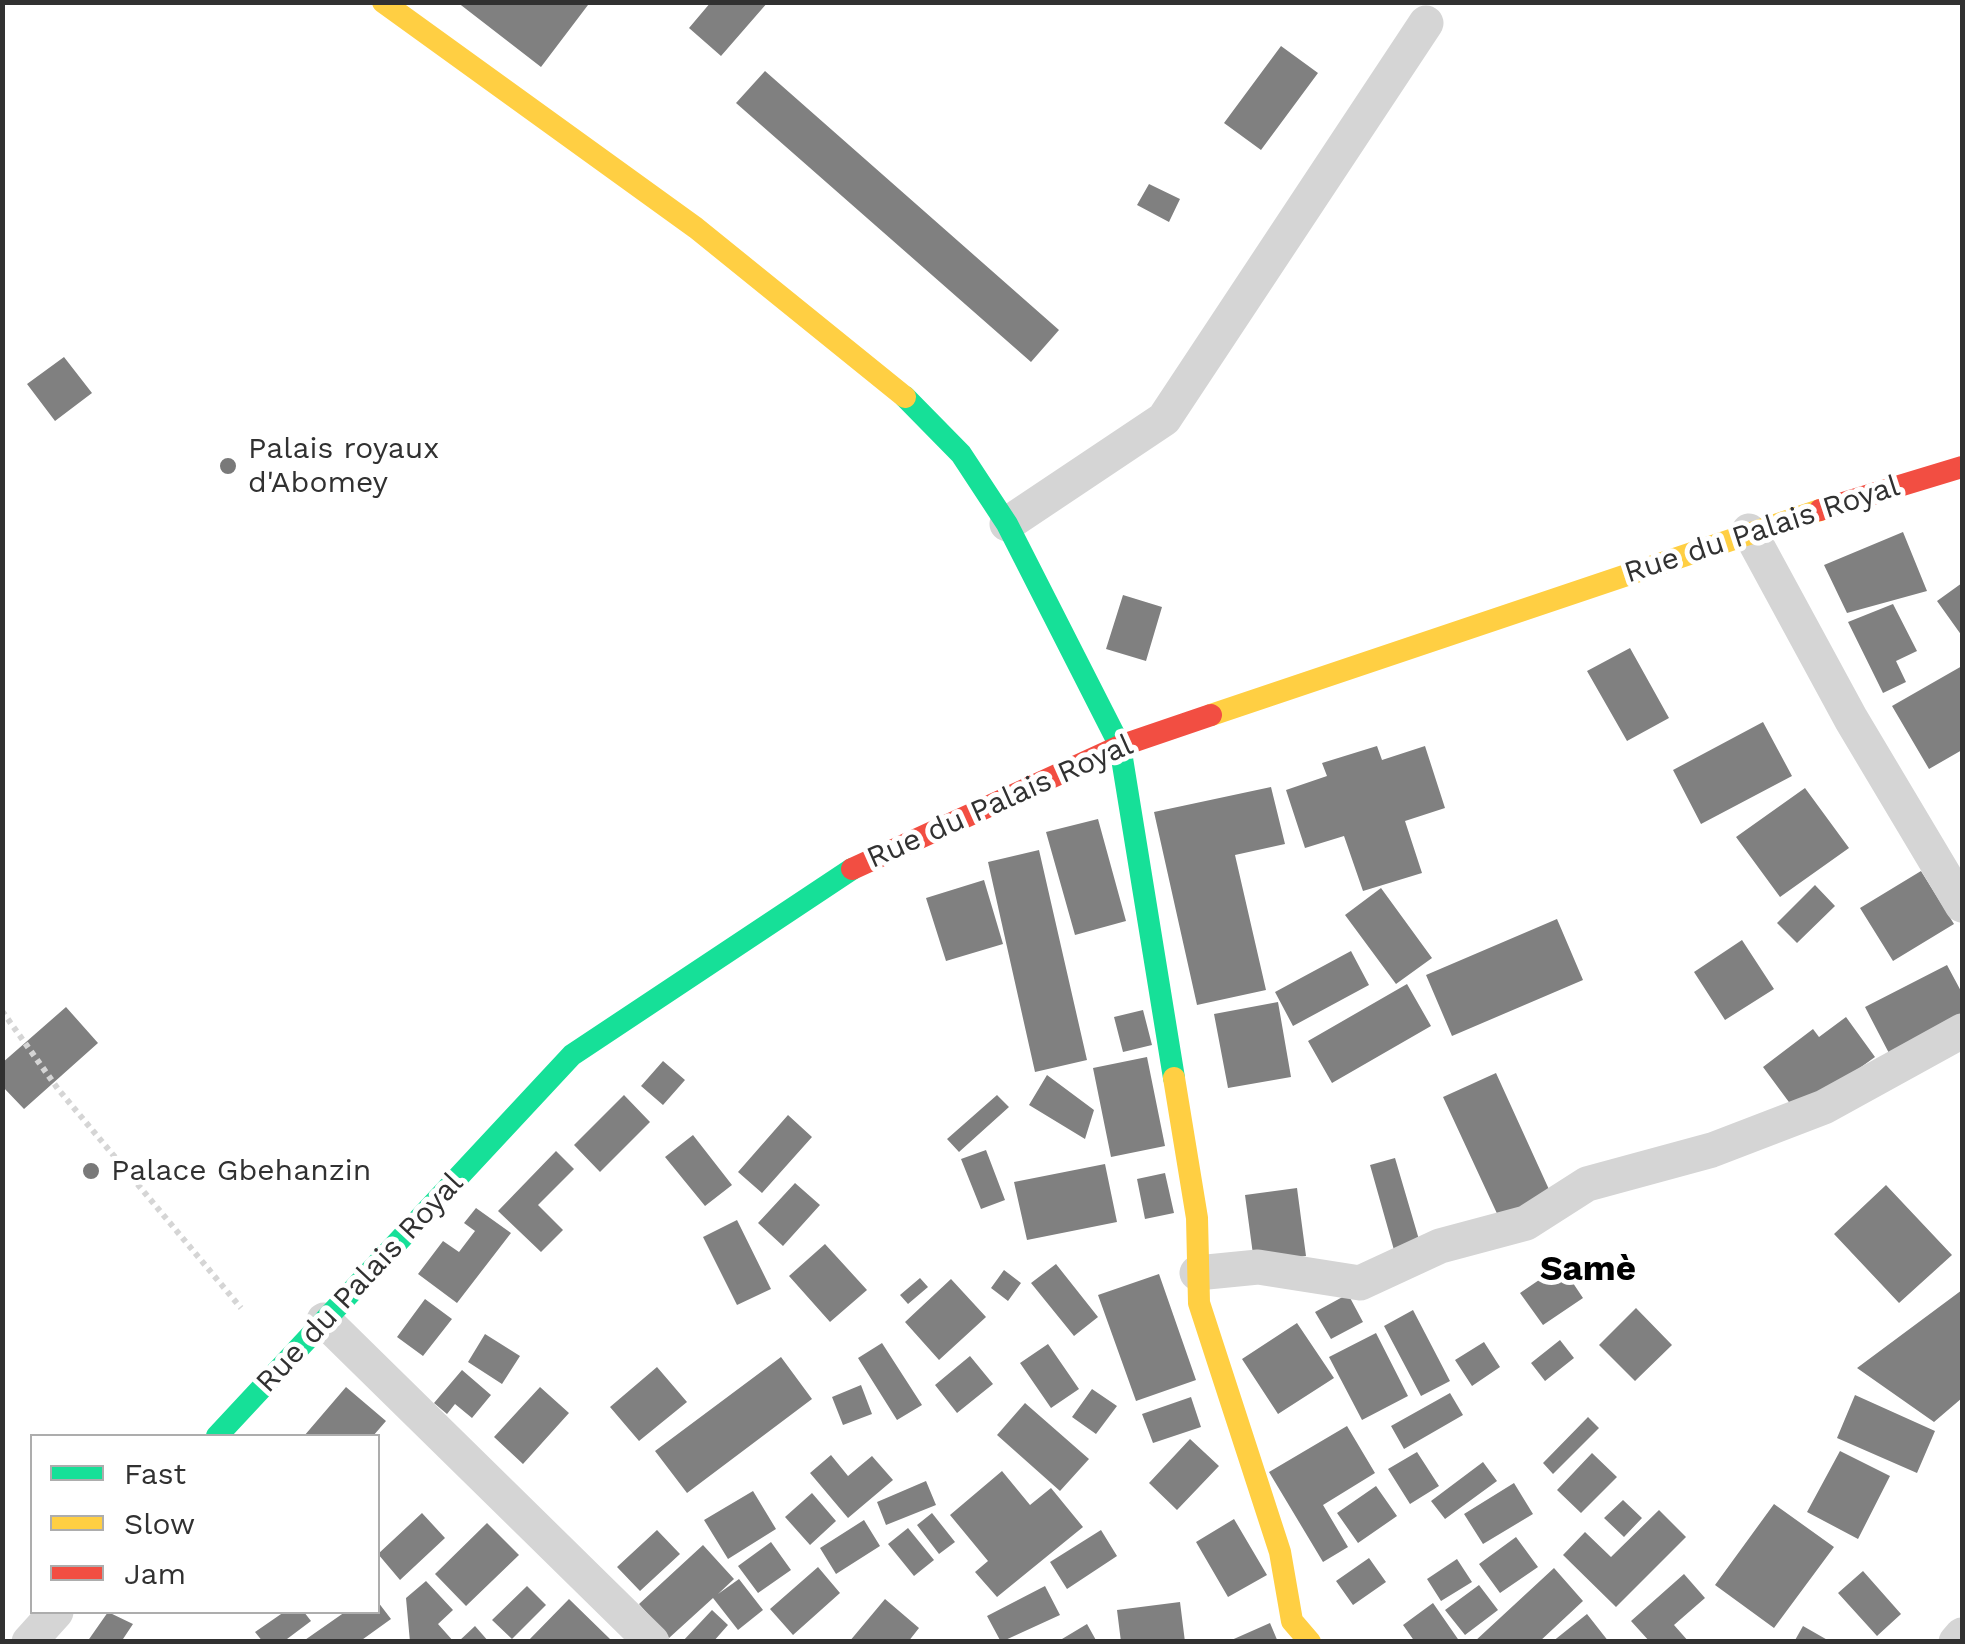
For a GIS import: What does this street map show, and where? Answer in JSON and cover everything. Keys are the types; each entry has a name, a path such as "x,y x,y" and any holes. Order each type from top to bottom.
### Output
{"street":[{"path":"383,2 696,228 908,400 960,454 1007,524 1120,746 1197,1218 1199,1302 1280,1552 1292,1621 1310,1642"},
{"path":"1007,524 1164,419 1426,23"},
{"name":"Rue du Palais Royal","path":"219,1434 572,1055 845,872 1120,746 1749,531 1962,467"},
{"path":"1749,531 1851,719 1962,905"},
{"path":"1197,1273 1258,1268 1360,1283 1440,1246 1526,1222 1587,1184 1712,1150 1824,1107 1962,1032"},
{"path":"324,1320 652,1642"},
{"path":"28,1642 54,1614"},
{"path":"1956,1642 1962,1635"}],"path":[{"path":"2,1011 58,1090 240,1308"}],"building":[{"path":"457,2 585,2 588,5 541,67"},
{"path":"711,2 768,2 721,56 689,28"},
{"path":"1281,46 1318,73 1261,150 1224,123"},
{"path":"765,71 1059,330 1031,362 736,103"},
{"path":"1149,184 1180,199 1169,222 1137,205"},
{"path":"64,357 92,393 55,421 27,384"},
{"path":"1903,532 1927,591 1847,613 1824,565"},
{"path":"1962,583 1962,636 1937,601"},
{"path":"1123,595 1162,607 1146,661 1106,649"},
{"path":"1893,604 1917,651 1896,661 1906,682 1883,693 1848,622"},
{"path":"1630,648 1669,718 1627,741 1587,671"},
{"path":"1962,666 1962,750 1929,769 1892,706"},
{"path":"1763,722 1792,776 1701,824 1673,770"},
{"path":"1377,746 1382,760 1425,746 1445,808 1405,821 1422,873 1363,891 1344,836 1305,848 1286,790 1327,776 1322,763"},
{"path":"1271,787 1285,844 1235,855 1266,990 1197,1005 1154,812"},
{"path":"1805,788 1849,848 1780,897 1736,837"},
{"path":"1098,819 1126,921 1075,935 1046,832"},
{"path":"1039,850 1087,1060 1035,1072 988,862"},
{"path":"1921,871 1954,924 1893,961 1860,908"},
{"path":"984,880 1003,944 946,961 926,898"},
{"path":"1815,885 1835,906 1797,943 1777,923"},
{"path":"1381,888 1432,958 1396,984 1345,915"},
{"path":"1557,919 1583,980 1452,1036 1426,975"},
{"path":"1742,940 1774,989 1725,1020 1694,972"},
{"path":"1351,951 1369,985 1293,1026 1275,992"},
{"path":"1947,965 1962,993 1962,1020 1891,1057 1865,1007"},
{"path":"1407,984 1431,1026 1332,1083 1308,1041"},
{"path":"1278,1002 1291,1077 1228,1088 1214,1014"},
{"path":"66,1007 98,1043 24,1109 2,1086 2,1063"},
{"path":"1143,1010 1152,1045 1123,1052 1114,1017"},
{"path":"1846,1017 1875,1057 1797,1113 1763,1067 1813,1029 1819,1037"},
{"path":"1147,1057 1165,1146 1111,1157 1093,1068"},
{"path":"663,1061 685,1080 663,1105 641,1086"},
{"path":"1496,1073 1552,1196 1500,1220 1443,1097"},
{"path":"1047,1075 1094,1110 1085,1139 1029,1105"},
{"path":"624,1095 650,1122 600,1172 574,1145"},
{"path":"997,1095 1009,1107 959,1152 947,1139"},
{"path":"788,1115 812,1137 762,1193 738,1172"},
{"path":"693,1135 732,1185 705,1206 665,1157"},
{"path":"986,1150 1005,1200 981,1209 961,1159"},
{"path":"556,1151 574,1169 538,1205 563,1230 541,1252 498,1211"},
{"path":"1395,1158 1420,1243 1394,1250 1370,1165"},
{"path":"1105,1164 1117,1222 1027,1240 1014,1182"},
{"path":"1165,1173 1174,1213 1145,1219 1137,1179"},
{"path":"795,1183 820,1205 783,1246 758,1223"},
{"path":"1886,1185 1952,1255 1899,1303 1834,1234"},
{"path":"1297,1188 1306,1256 1254,1262 1245,1195"},
{"path":"476,1208 511,1233 457,1303 418,1274 443,1241 459,1252 475,1231 464,1223"},
{"path":"737,1220 771,1289 737,1305 703,1237"},
{"path":"825,1244 867,1290 830,1322 789,1276"},
{"path":"1056,1264 1098,1317 1074,1336 1031,1283"},
{"path":"1561,1265 1583,1298 1543,1325 1520,1293"},
{"path":"1004,1270 1021,1283 1008,1301 991,1288"},
{"path":"1159,1274 1196,1380 1136,1401 1098,1295"},
{"path":"920,1278 928,1287 908,1304 900,1295"},
{"path":"951,1279 986,1317 939,1360 905,1322"},
{"path":"1962,1290 1962,1398 1934,1422 1857,1368"},
{"path":"1348,1294 1363,1322 1331,1339 1315,1312"},
{"path":"425,1299 452,1319 423,1356 397,1337"},
{"path":"1636,1308 1672,1345 1635,1381 1599,1345"},
{"path":"1413,1310 1450,1381 1421,1396 1384,1326"},
{"path":"1297,1323 1334,1378 1278,1414 1242,1359"},
{"path":"1376,1333 1408,1396 1362,1420 1329,1357"},
{"path":"485,1334 520,1356 502,1384 468,1362"},
{"path":"1560,1340 1574,1358 1545,1381 1531,1363"},
{"path":"1484,1342 1500,1367 1472,1386 1455,1360"},
{"path":"882,1343 922,1405 897,1420 858,1358"},
{"path":"1048,1344 1079,1389 1051,1408 1020,1363"},
{"path":"970,1356 993,1384 957,1413 935,1385"},
{"path":"781,1357 812,1399 687,1493 655,1451"},
{"path":"657,1367 687,1402 639,1441 610,1407"},
{"path":"462,1370 491,1395 472,1418 455,1404 447,1414 434,1403"},
{"path":"861,1385 872,1414 843,1425 832,1397"},
{"path":"346,1387 386,1421 375,1434 306,1434"},
{"path":"540,1387 569,1413 523,1464 494,1437"},
{"path":"1092,1389 1117,1406 1096,1434 1072,1417"},
{"path":"1450,1393 1463,1415 1404,1449 1391,1426"},
{"path":"1855,1395 1935,1431 1917,1473 1837,1438"},
{"path":"1191,1397 1201,1427 1153,1443 1142,1414"},
{"path":"1025,1403 1089,1459 1060,1491 997,1435"},
{"path":"1588,1417 1599,1428 1553,1474 1543,1463"},
{"path":"1347,1426 1375,1473 1323,1505 1348,1547 1323,1562 1269,1472"},
{"path":"1190,1439 1219,1466 1177,1510 1149,1483"},
{"path":"1840,1451 1890,1476 1858,1539 1807,1512"},
{"path":"1417,1452 1439,1486 1410,1504 1388,1469"},
{"path":"1592,1453 1617,1477 1581,1513 1557,1490"},
{"path":"831,1455 848,1476 872,1456 893,1480 848,1518 810,1473"},
{"path":"1483,1462 1497,1481 1445,1519 1431,1501"},
{"path":"1002,1471 1030,1505 1051,1488 1083,1527 997,1597 975,1572 988,1561 950,1515"},
{"path":"926,1481 936,1505 886,1525 877,1502"},
{"path":"1514,1483 1533,1514 1483,1544 1464,1514"},
{"path":"1376,1486 1397,1516 1358,1543 1337,1513"},
{"path":"753,1491 776,1529 728,1559 704,1520"},
{"path":"812,1493 836,1521 810,1545 785,1517"},
{"path":"1623,1500 1642,1518 1624,1537 1604,1518"},
{"path":"1774,1504 1834,1547 1774,1628 1715,1585"},
{"path":"1659,1510 1686,1537 1616,1607 1563,1555 1585,1532 1611,1557"},
{"path":"422,1513 445,1538 400,1580 380,1552"},
{"path":"932,1513 955,1542 939,1554 917,1525"},
{"path":"1234,1519 1267,1575 1228,1597 1196,1542"},
{"path":"864,1520 880,1546 836,1574 820,1548"},
{"path":"487,1523 519,1555 466,1606 435,1574"},
{"path":"908,1528 934,1560 914,1576 888,1544"},
{"path":"657,1530 680,1554 640,1591 617,1567"},
{"path":"1101,1530 1117,1556 1067,1589 1050,1562"},
{"path":"1516,1537 1538,1567 1500,1593 1479,1564"},
{"path":"771,1542 791,1570 758,1593 738,1566"},
{"path":"703,1545 734,1579 718,1594 739,1579 763,1610 738,1630 713,1598 669,1638 639,1604"},
{"path":"1369,1558 1386,1582 1353,1605 1336,1581"},
{"path":"1457,1559 1472,1582 1441,1601 1427,1579"},
{"path":"818,1567 840,1593 793,1635 770,1609"},
{"path":"1554,1568 1583,1601 1539,1642 1474,1642"},
{"path":"1863,1571 1901,1614 1877,1636 1838,1593"},
{"path":"1684,1574 1705,1598 1674,1625 1689,1642 1650,1642 1631,1621"},
{"path":"426,1581 453,1610 438,1624 454,1642 410,1642 406,1598"},
{"path":"1479,1585 1498,1610 1465,1635 1445,1610"},
{"path":"527,1586 546,1605 512,1639 492,1620"},
{"path":"1045,1586 1060,1615 1001,1642 987,1616"},
{"path":"569,1599 610,1639 527,1642"},
{"path":"885,1599 919,1628 908,1642 849,1642"},
{"path":"1180,1602 1185,1642 1121,1642 1117,1610"},
{"path":"1433,1603 1460,1642 1415,1642 1403,1625"},
{"path":"380,1605 391,1619 359,1642 302,1642 342,1614 380,1614"},
{"path":"712,1610 728,1625 713,1642 682,1642"},
{"path":"107,1614 133,1624 121,1642 87,1642"},
{"path":"281,1614 306,1614 311,1621 283,1642 263,1642 255,1632"},
{"path":"1587,1614 1609,1642 1552,1642"},
{"path":"1270,1623 1278,1642 1227,1642"},
{"path":"1087,1624 1097,1642 1057,1642"},
{"path":"475,1626 489,1642 458,1642"},
{"path":"1803,1626 1831,1642 1794,1642"}],"traffic: fast":[{"path":"905,397 961,454 1007,524 1120,746 1174,1078"},
{"path":"219,1434 572,1055 852,869"}],"traffic: slow":[{"path":"383,2 696,228 905,397"},
{"path":"1211,715 1820,510"},
{"path":"1174,1078 1197,1218 1199,1303 1280,1552 1292,1621 1310,1642"}],"traffic: jam":[{"path":"1820,510 1962,467"},
{"path":"852,869 1120,746 1211,715"}],"place":[{"name":"Palais royaux d'Abomey","path":"228,466"},
{"name":"Palace Gbehanzin","path":"91,1171"}],"district":[{"name":"Samè","path":"1588,1270"}]}
